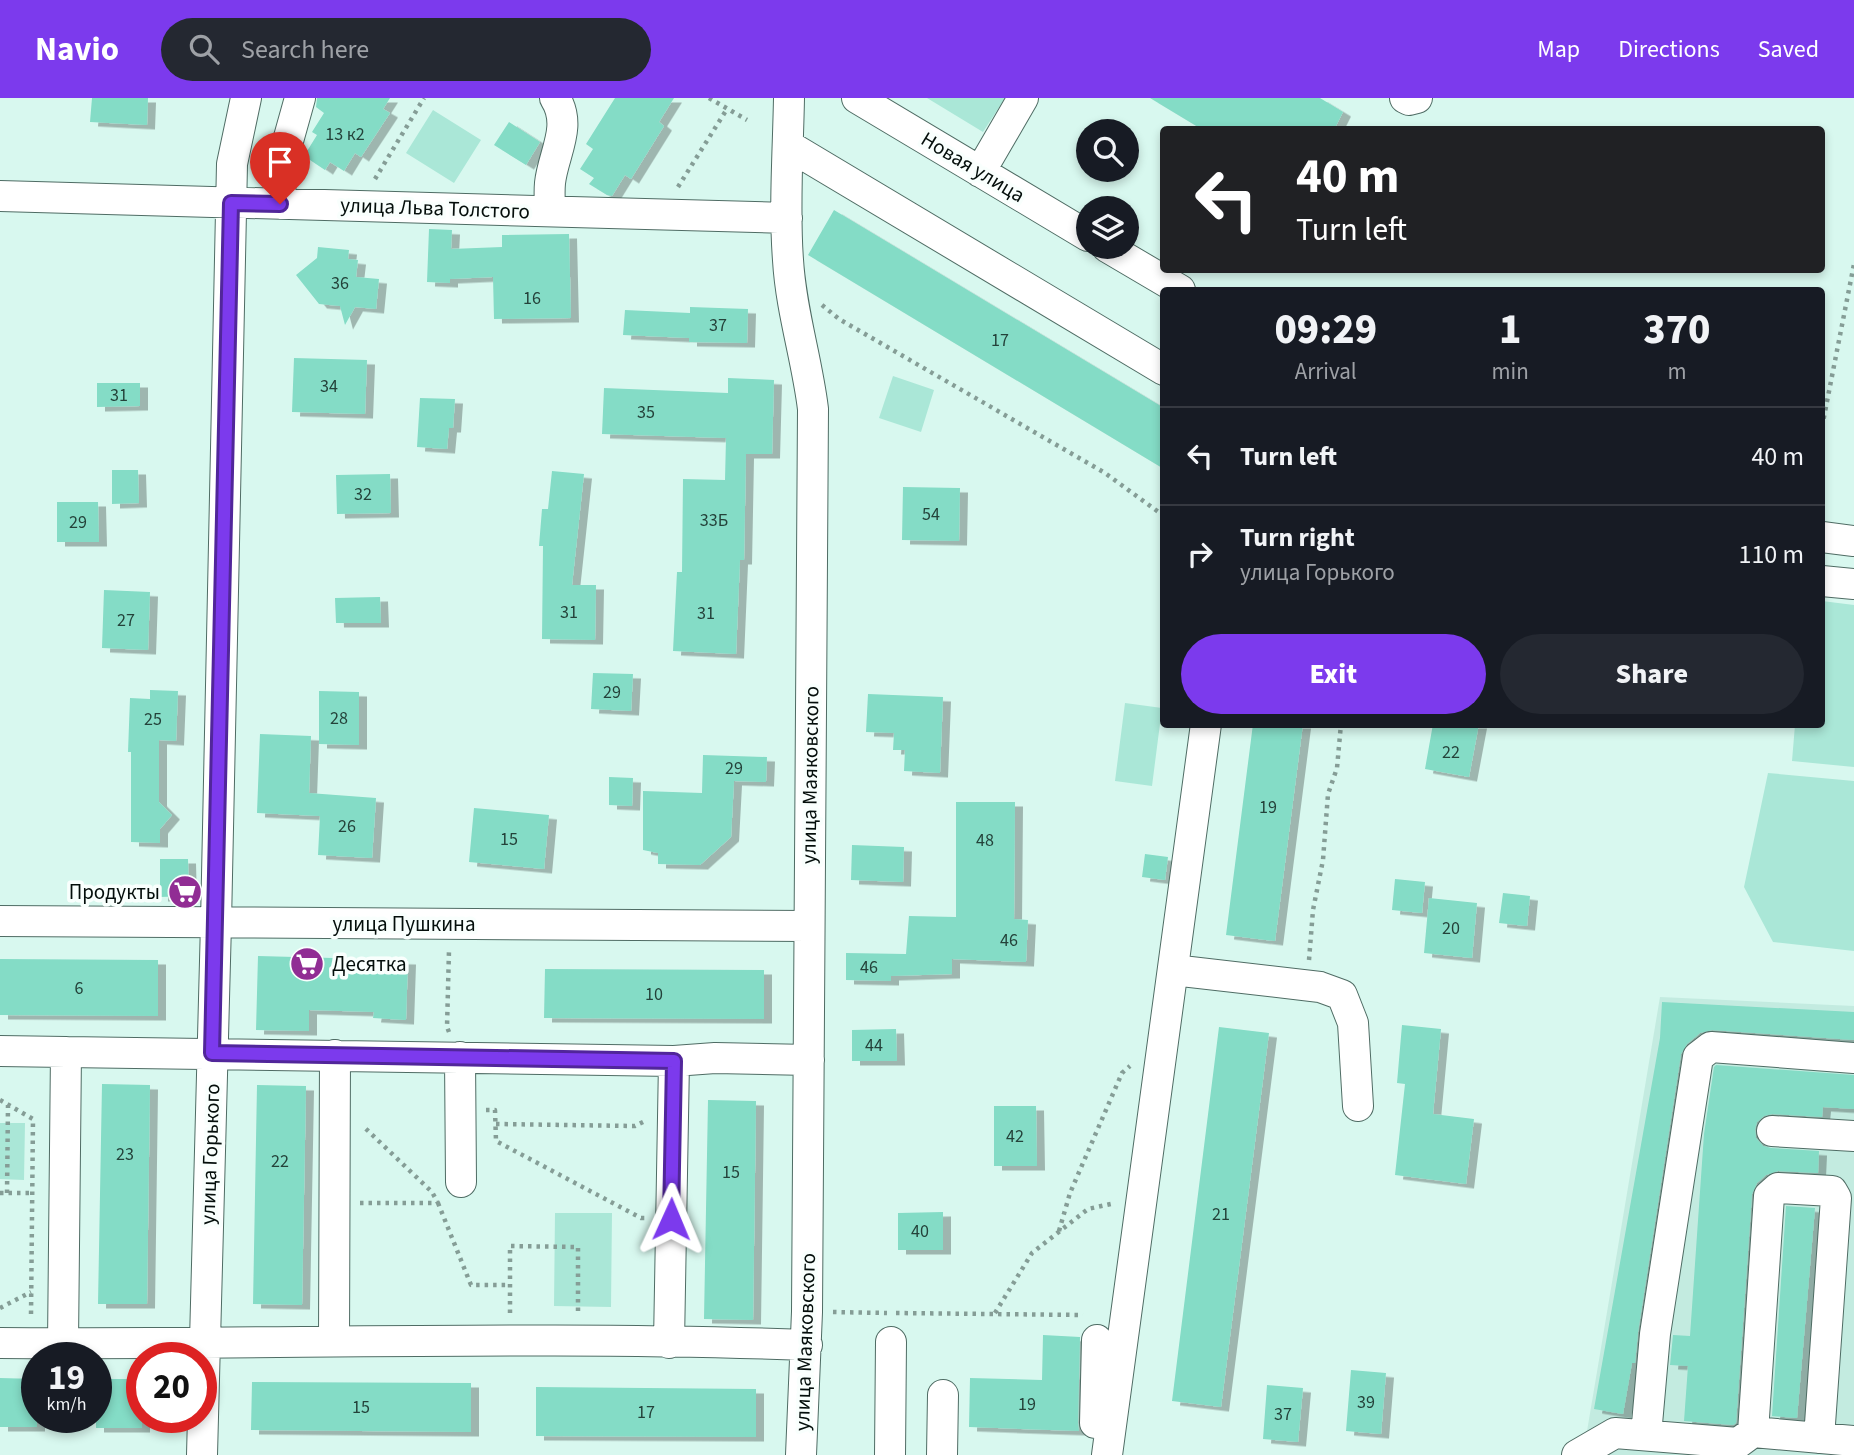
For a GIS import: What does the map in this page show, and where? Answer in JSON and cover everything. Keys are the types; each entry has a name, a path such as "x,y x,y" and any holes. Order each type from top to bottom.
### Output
{"street":[{"name":"улица Горького","path":"205,1342 232,164 246,98"},
{"path":"280,204 281,166 300,98"},
{"path":"550,211 550,183 563,127 563,110 555,98"},
{"name":"улица Маяковского","path":"789,98 788,261 792,295 809,372 813,410 807,1345 801,1455"},
{"name":"Новая улица","path":"857,98 1076,229"},
{"path":"980,172 1023,98"},
{"path":"1405,98 1417,98"},
{"path":"789,146 1160,368"},
{"name":"улица Льва Толстого","path":"0,196 787,218"},
{"path":"1127,259 1175,287"},
{"path":"1825,537 1854,541"},
{"path":"1825,581 1854,584"},
{"path":"1107,1455 1205,728"},
{"name":"улица Пушкина","path":"0,921 808,926"},
{"path":"1173,970 1320,987 1342,995 1353,1023 1358,1106"},
{"path":"1646,1435 1655,1334 1698,1057 1711,1047 1854,1058"},
{"path":"0,1051 674,1061 715,1058 809,1060"},
{"path":"63,1342 66,1052"},
{"path":"334,1340 335,1055"},
{"path":"449,1186 461,1110 460,1057"},
{"path":"669,1343 674,1061"},
{"path":"1772,1131 1854,1136"},
{"path":"1753,1432 1769,1196 1778,1188 1832,1191 1836,1198 1819,1438"},
{"path":"217,1344 334,1340 807,1345"},
{"path":"1094,1455 1097,1340"},
{"path":"890,1455 891,1342"},
{"path":"0,1343 21,1343"},
{"path":"942,1455 943,1395"},
{"path":"1577,1455 1615,1433 1738,1443 1753,1432 1854,1441"},
{"name":"улица Горького","path":"202,1455 203,1433"}],"path":[{"path":"358,206 425,98"},
{"path":"709,98 747,120"},
{"path":"660,214 727,109"},
{"path":"1825,411 1854,264"},
{"path":"818,302 839,319 1105,473 1160,513"},
{"path":"1306,985 1313,910 1323,860 1328,794 1337,768 1341,728"},
{"path":"449,949 447,1027 460,1057"},
{"path":"1059,1231 1070,1193 1122,1073 1137,1061 1161,1059"},
{"path":"0,1100 33,1119 30,1342"},
{"path":"335,1100 432,1192 471,1285 510,1285"},
{"path":"8,1104 3,1193 32,1193"},
{"path":"461,1110 495,1110 496,1141 641,1218 671,1219"},
{"path":"496,1124 635,1126 645,1120 673,1120"},
{"path":"438,1203 449,1186"},
{"path":"995,1314 1032,1253 1059,1231 1088,1209 1142,1196"},
{"path":"335,1203 438,1203"},
{"path":"509,1341 510,1246 578,1247 578,1309"},
{"path":"0,1308 31,1292"},
{"path":"807,1312 1126,1316"}],"shaded area":[{"path":"927,98 1005,98 983,132"},
{"path":"433,110 481,140 454,183 406,153"},
{"path":"893,376 934,390 921,432 879,418"},
{"path":"1825,601 1854,605 1854,767 1792,761 1795,728 1825,728"},
{"path":"1125,703 1160,708 1152,786 1115,781"},
{"path":"1768,773 1854,781 1854,951 1773,942 1744,887"},
{"path":"1660,997 1854,1006 1854,1455 1583,1455"},
{"path":"0,1123 25,1123 24,1180 0,1179"},
{"path":"555,1213 612,1213 611,1307 554,1306"}],"building":[{"path":"92,98 148,98 147,125 90,122"},
{"path":"317,98 390,98 383,109 390,113 361,157 355,153 344,171 330,162 325,170 304,156 317,135 312,132 324,113 316,107"},
{"path":"615,98 674,98 659,122 664,126 631,179 625,175 612,196 589,184 594,178 580,169 593,149 586,144"},
{"path":"1150,98 1320,98 1343,112 1336,126 1196,126"},
{"path":"509,122 540,142 526,165 494,145"},
{"path":"834,210 1160,406 1160,467 808,255"},
{"path":"429,229 452,230 451,249 502,247 502,235 569,234 571,318 494,319 493,277 450,279 450,283 427,282"},
{"path":"318,247 349,250 348,259 358,260 356,277 379,279 376,309 355,307 345,325 340,306 319,304 296,275 317,258"},
{"path":"690,307 748,309 747,343 689,342 689,338 623,335 625,310 690,313"},
{"path":"294,358 367,360 365,414 292,412"},
{"path":"728,378 774,380 772,454 746,454 744,560 740,560 736,654 673,651 677,572 682,572 683,479 725,480 726,438 602,434 604,388 728,393"},
{"path":"97,383 140,383 140,406 97,407"},
{"path":"420,398 455,399 453,428 449,428 447,449 417,447"},
{"path":"112,470 138,470 139,503 112,504"},
{"path":"552,471 584,474 572,585 596,585 595,640 542,639 543,546 539,546 542,509 548,509"},
{"path":"390,474 391,513 337,514 336,475"},
{"path":"903,487 960,488 959,541 902,540"},
{"path":"57,502 98,502 99,542 57,542"},
{"path":"104,590 150,592 148,650 102,648"},
{"path":"380,597 381,623 336,623 335,598"},
{"path":"593,673 633,674 631,711 591,709"},
{"path":"150,690 178,691 176,741 159,740 159,802 172,815 160,829 160,843 131,842 131,752 128,752 130,698 150,699"},
{"path":"319,691 359,692 359,745 319,744"},
{"path":"868,694 943,697 940,773 904,771 905,750 893,750 894,733 866,732"},
{"path":"1252,728 1302,728 1275,941 1226,935"},
{"path":"1432,728 1478,728 1469,777 1425,769"},
{"path":"260,734 311,736 309,793 376,798 372,858 318,855 320,816 257,813"},
{"path":"703,755 767,757 766,782 734,781 731,837 700,865 658,864 658,853 643,850 643,791 702,793"},
{"path":"609,777 633,778 632,806 609,805"},
{"path":"956,802 1015,802 1014,919 1028,920 1026,962 952,959 952,974 891,976 891,981 846,980 846,953 906,954 909,916 956,917"},
{"path":"474,808 549,815 544,869 469,862"},
{"path":"852,845 904,847 903,882 851,880"},
{"path":"1145,854 1168,857 1165,880 1142,877"},
{"path":"160,859 188,859 189,896 160,897"},
{"path":"1395,879 1425,882 1422,913 1392,910"},
{"path":"1503,893 1530,896 1527,926 1499,923"},
{"path":"1429,898 1477,903 1472,958 1424,953"},
{"path":"258,956 408,960 406,1020 373,1018 374,1012 309,1010 309,1031 256,1030"},
{"path":"0,959 158,960 158,1016 0,1015"},
{"path":"545,969 764,970 764,1019 544,1018"},
{"path":"1662,1002 1854,1012 1854,1040 1712,1030 1700,1033 1687,1044 1681,1054 1635,1363 1632,1363 1623,1414 1594,1409 1660,1038"},
{"path":"1402,1025 1441,1029 1433,1114 1474,1119 1466,1184 1395,1175 1405,1084 1397,1083"},
{"path":"1219,1027 1269,1033 1221,1407 1172,1401"},
{"path":"896,1029 897,1061 852,1061 852,1030"},
{"path":"1716,1065 1854,1075 1854,1109 1823,1107 1822,1117 1772,1114 1757,1122 1756,1138 1763,1146 1819,1151 1818,1173 1778,1171 1766,1175 1757,1183 1752,1194 1736,1423 1733,1425 1684,1421 1688,1366 1670,1365 1673,1335 1690,1336 1704,1134"},
{"path":"102,1084 150,1085 147,1304 98,1304"},
{"path":"257,1085 306,1086 302,1305 253,1304"},
{"path":"708,1100 756,1101 753,1320 704,1319"},
{"path":"994,1106 1036,1106 1037,1166 994,1166"},
{"path":"1786,1206 1815,1208 1797,1418 1772,1416"},
{"path":"943,1212 943,1250 898,1250 898,1213"},
{"path":"1043,1335 1080,1337 1079,1431 969,1427 970,1378 1042,1380"},
{"path":"1351,1370 1386,1373 1381,1434 1346,1431"},
{"path":"0,1378 21,1379 21,1427 0,1427"},
{"path":"112,1379 126,1379 126,1428 112,1428"},
{"path":"252,1382 471,1383 471,1432 251,1430"},
{"path":"1267,1385 1303,1388 1298,1442 1263,1439"},
{"path":"536,1387 756,1389 756,1437 536,1436"}],"place":[{"name":"Продукты","path":"185,892"},
{"name":"Десятка","path":"307,964"}],"route":[{"path":"280,204 231,203 212,1053 674,1061 671,1219"}]}
